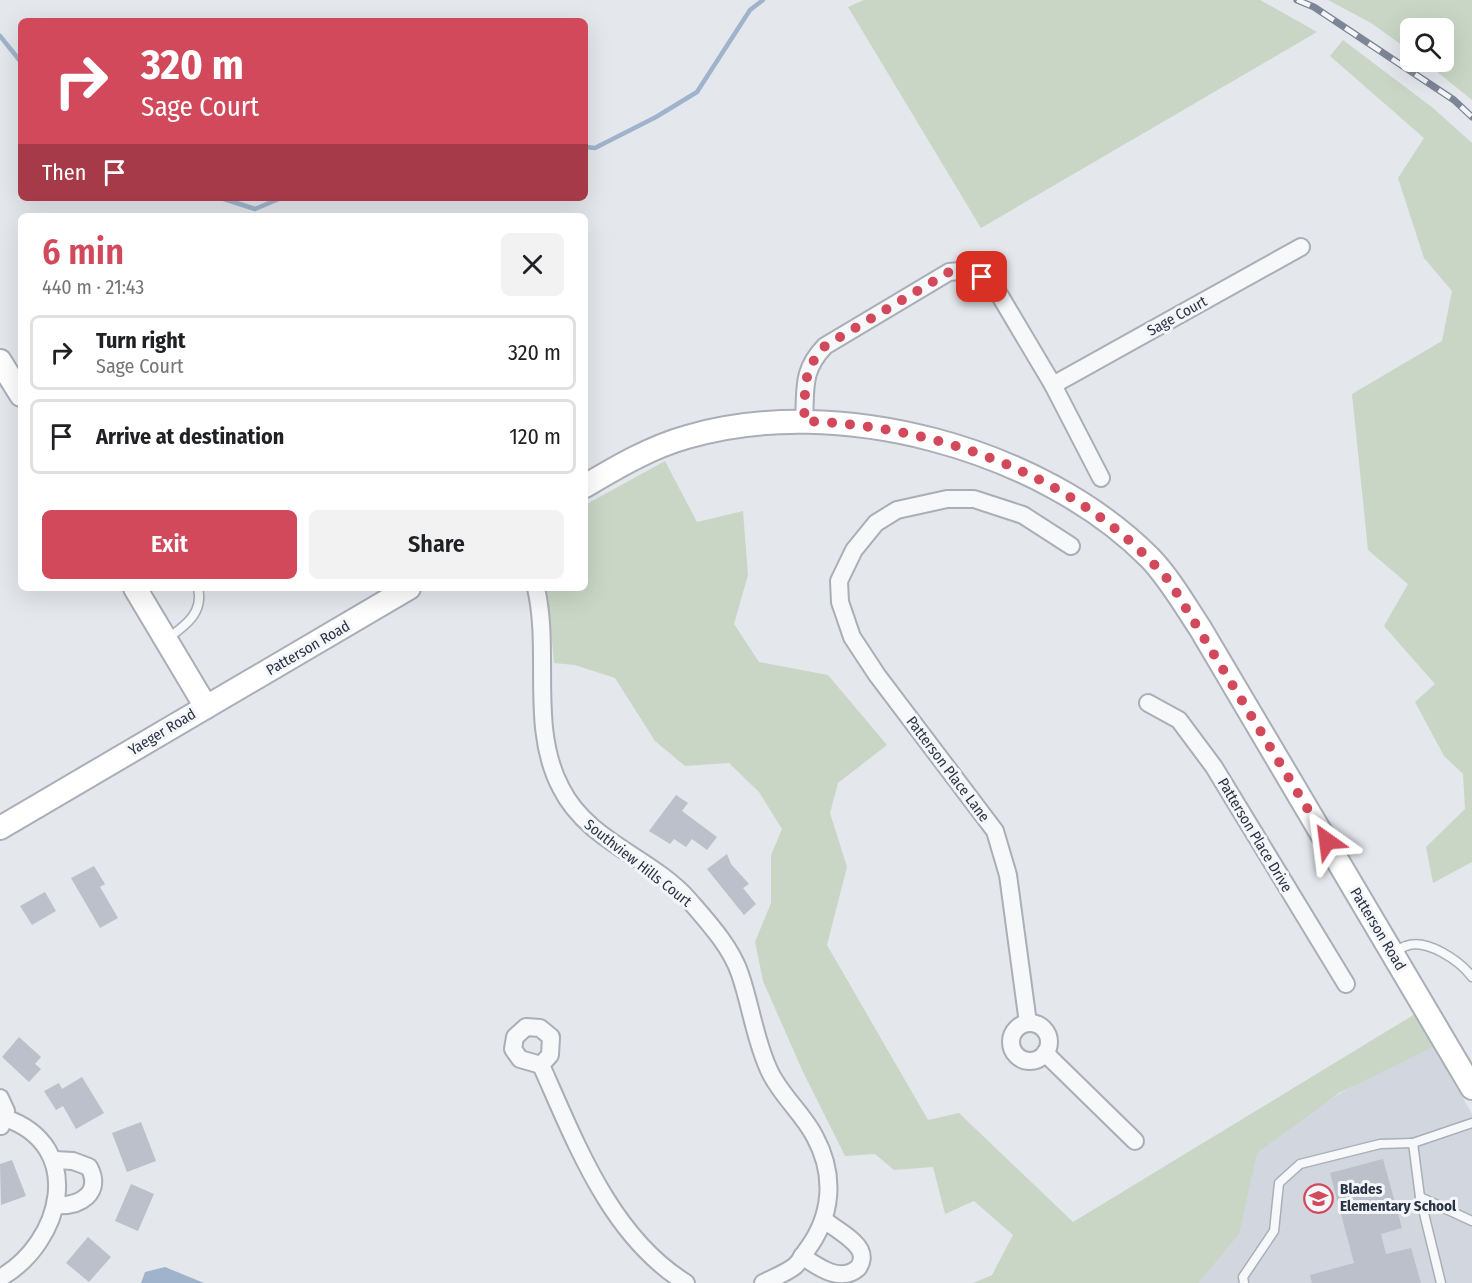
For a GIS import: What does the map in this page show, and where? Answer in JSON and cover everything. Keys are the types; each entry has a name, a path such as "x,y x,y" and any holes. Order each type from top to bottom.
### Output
{"street":[{"name":"Sage Court","path":"1053,385 1300,247"},
{"path":"804,421 806,377 810,362 825,346 949,272 971,270 993,284 1053,385 1101,478"},
{"path":"0,361 18,390"},
{"name":"Patterson Road","path":"588,484 635,458 687,436 731,427 804,421 829,422 895,432 1005,464 1042,479 1074,498 1121,532 1170,582 1200,628 1471,1083"},
{"name":"Patterson Place Lane","path":"1028,1023 1008,875 995,831 876,675 852,637 840,602 839,581 860,541 876,523 897,510 922,503 974,499 1023,515 1071,546"},
{"name":"Yaeger Road","path":"0,828 206,707 137,591"},
{"name":"Patterson Road","path":"206,707 404,591"},
{"name":"Southview Hills Court","path":"536,591 543,632 544,733 549,761 561,789 577,813 604,837 687,898 719,937 740,973 769,1071 786,1100 815,1137 826,1170 829,1198 824,1220 796,1265 763,1283"},
{"name":"Patterson Place Drive","path":"1148,703 1179,720 1214,767 1346,984"},
{"path":"1028,1023 1040,1026 1047,1035 1048,1047 1045,1053 1029,1061 1023,1059 1013,1050 1014,1033 1028,1023"},
{"path":"1045,1053 1136,1141"},
{"path":"541,1065 582,1157 602,1194 649,1253 686,1283"},
{"path":"0,1098 4,1105 3,1122 22,1123 44,1142 54,1160 55,1205 53,1218 38,1244 10,1272 0,1278"},
{"path":"54,1160 73,1161 89,1167 95,1178 93,1190 85,1198 55,1205"},
{"path":"802,1256 828,1275 841,1279 852,1274 861,1265 862,1253 855,1243 824,1220"}],"lane":[{"path":"166,640 191,621 201,600 199,591"},
{"path":"1394,954 1407,945 1418,945 1450,956 1472,977"},
{"path":"1244,1283 1243,1277 1274,1231 1279,1183 1300,1164 1380,1144 1413,1143 1472,1123"},
{"path":"1413,1143 1420,1197 1441,1283"},
{"path":"1420,1197 1472,1221"}],"shaded area":[{"name":"Blades Elementary School","path":"1429,1040 1472,1114 1472,1283 1026,1283"}],"green space":[{"path":"864,0 1260,0 1317,32 981,228 848,7"},
{"path":"1328,0 1472,0 1472,100 1437,72 1454,72 1454,18 1400,18 1400,44 1371,23"},
{"path":"1343,40 1433,108 1472,143 1472,862 1433,883 1426,847 1465,809 1463,774 1444,756 1415,702 1435,684 1384,626 1408,584 1368,550 1352,394 1442,341 1452,291 1424,258 1398,178 1424,138 1330,56"},
{"path":"665,461 697,522 743,511 748,575 734,624 759,662 828,675 887,745 838,783 830,813 847,867 827,945 928,1120 959,1113 1073,1222 1415,1014 1433,1047 1339,1093 1257,1153 1239,1234 1198,1283 973,1283 992,1275 1013,1235 974,1201 945,1214 933,1167 894,1170 875,1154 845,1156 803,1072 763,981 755,942 771,903 771,855 782,829 759,792 729,763 685,766 655,741 615,678 575,665 554,663 546,591 588,591 588,503"}],"water":[{"path":"165,1267 204,1283 141,1283 145,1272"}],"building":[{"path":"676,795 688,803 682,811 717,837 707,850 692,839 686,847 674,839 670,844 649,831"},
{"path":"727,854 731,864 749,884 743,888 756,904 744,915 707,869"},
{"path":"94,866 105,884 100,887 118,918 100,928 71,878"},
{"path":"45,892 56,911 32,925 20,906"},
{"path":"19,1037 41,1057 35,1064 41,1069 29,1082 2,1057"},
{"path":"82,1077 104,1113 76,1129 63,1106 56,1110 44,1091 59,1083 62,1089"},
{"path":"141,1122 156,1161 127,1172 112,1133"},
{"name":"Blades Elementary School","path":"1383,1159 1402,1228 1381,1234 1386,1254 1411,1248 1421,1283 1312,1283 1310,1275 1354,1263 1330,1173"},
{"path":"12,1160 26,1196 1,1205 0,1164"},
{"path":"131,1184 154,1194 138,1231 115,1221"},
{"path":"88,1237 111,1257 89,1282 66,1263"}],"waterway":[{"path":"588,147 595,148 656,117 697,92 750,10 763,0"},
{"path":"0,36 18,58"},
{"path":"230,201 255,209 274,201"}],"railway":[{"path":"1297,0 1314,7 1454,100 1472,117"}],"place":[{"name":"Blades Elementary School","path":"1319,1198"}],"route":[{"path":"982,277 971,270 949,272 825,346 810,362 806,377 804,421 829,422 895,432 968,451 1042,479 1099,514 1150,558 1170,582 1200,628 1327,841"}]}
